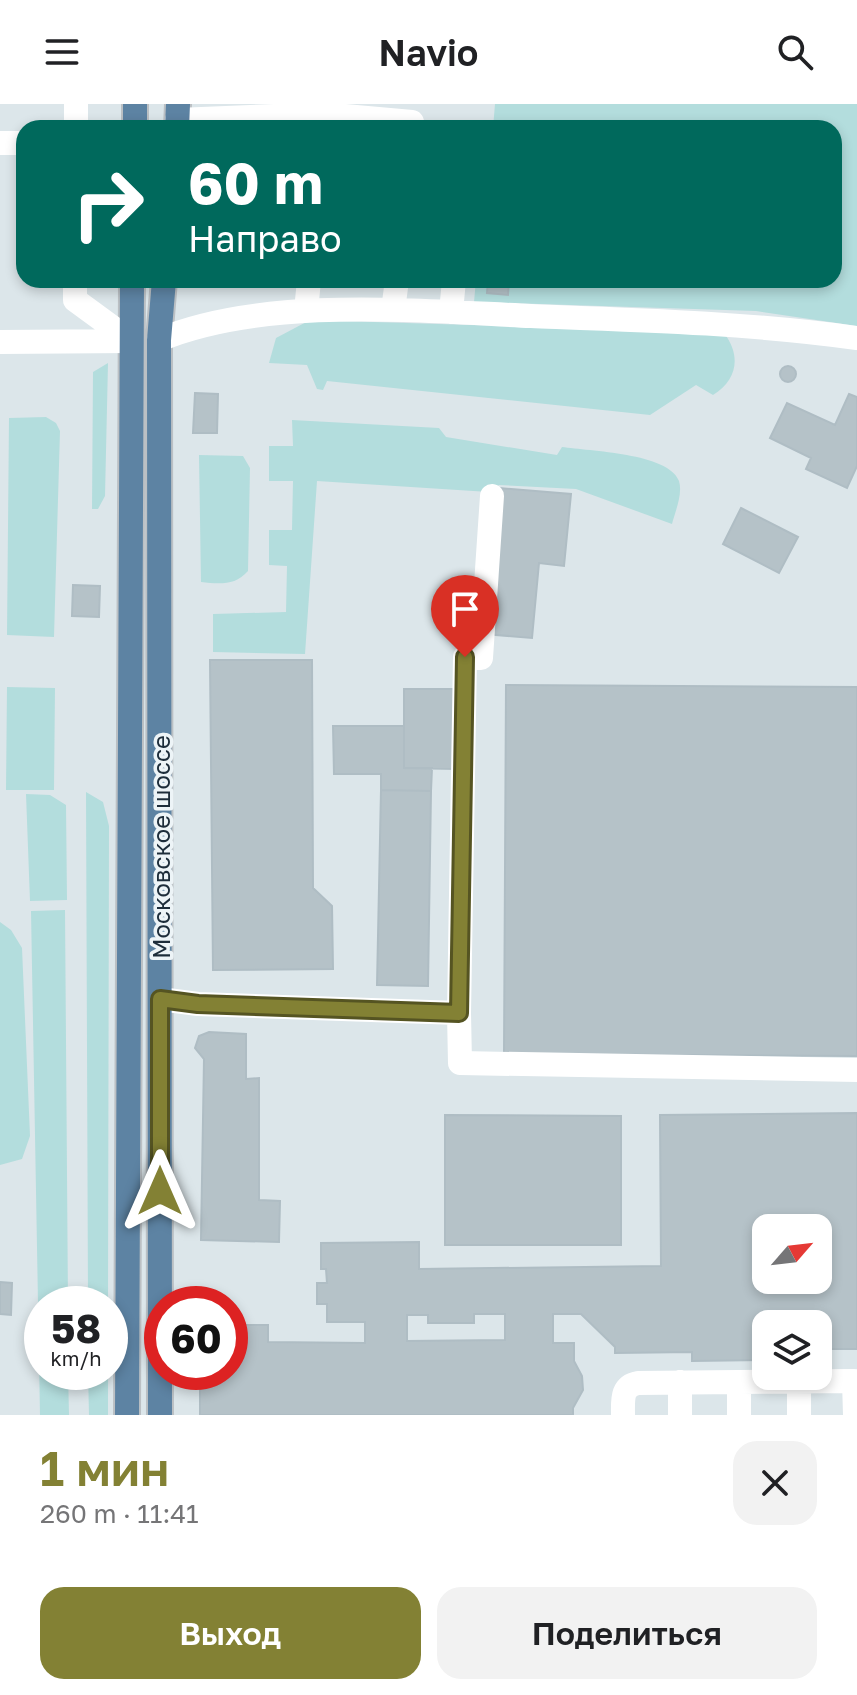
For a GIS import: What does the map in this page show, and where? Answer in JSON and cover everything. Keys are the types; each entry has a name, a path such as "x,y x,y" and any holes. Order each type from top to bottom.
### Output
{"main road":[{"name":"Московское шоссе","path":"127,1415 132,288"},
{"name":"Московское шоссе","path":"160,1415 159,340 163,288"},
{"path":"131,341 159,340"}],"street":[{"path":"177,117 286,120"},
{"path":"75,288 75,300 131,341"},
{"path":"306,311 308,288"},
{"path":"393,310 396,288"},
{"path":"451,312 453,288"},
{"path":"159,340 193,326 306,311 393,310 773,326 857,338"},
{"path":"0,342 131,341"},
{"path":"492,496 481,658 465,657 460,1063 857,1070"},
{"path":"160,999 198,1004 459,1013"},
{"path":"832,1381 854,1381 855,1415"},
{"path":"680,1382 680,1415"},
{"path":"739,1382 739,1415"},
{"path":"623,1415 623,1395 632,1384 752,1382"},
{"path":"799,1390 799,1415"}],"shaded area":[{"path":"495,104 857,104 857,326 756,311 474,302 475,288 842,288 842,120 494,120"},
{"path":"310,320 724,333 735,358 728,382 713,395 696,385 650,415 327,381 323,390 317,389 307,365 269,363 276,338"},
{"path":"108,363 105,496 98,509 92,509 93,372"},
{"path":"46,417 56,423 60,431 54,637 7,635 9,418"},
{"path":"292,420 439,428 446,437 557,455 562,447 627,455 660,464 672,472 679,481 679,497 672,524 576,489 499,485 489,492 317,481 305,654 213,652 213,614 286,612 287,566 269,565 269,530 292,530 293,481 269,481 269,446 293,446"},
{"path":"199,455 243,456 250,468 248,571 232,582 201,582"},
{"path":"7,687 55,688 54,790 6,790"},
{"path":"86,792 103,802 109,826 108,1286 88,1286"},
{"path":"26,794 50,795 66,805 67,900 30,901"},
{"path":"65,910 68,1286 38,1286 31,911"},
{"path":"0,922 11,930 22,948 30,1136 22,1159 0,1165"},
{"path":"40,1390 68,1390 69,1415 40,1415"},
{"path":"88,1390 108,1390 108,1415 89,1415"}],"building":[{"path":"487,288 508,288 508,295 487,293"},
{"path":"785,366 791,366 796,374 794,380 785,382 780,377 780,371"},
{"path":"195,393 218,394 217,433 193,433"},
{"path":"849,394 857,397 857,466 847,488 806,469 811,458 770,438 787,403 835,425"},
{"path":"499,488 571,494 564,566 539,563 532,638 485,634"},
{"path":"741,508 798,537 779,573 723,544"},
{"path":"73,585 100,586 99,617 72,616"},
{"path":"210,660 312,660 313,888 332,906 333,969 213,970"},
{"path":"506,685 857,687 857,1056 504,1054"},
{"path":"404,689 457,689 456,769 404,768"},
{"path":"333,726 404,726 404,768 432,768 431,791 381,790 381,774 334,774"},
{"path":"381,790 431,791 428,986 377,985"},
{"path":"209,1032 246,1034 246,1079 259,1078 259,1200 280,1201 279,1242 201,1240 204,1059 195,1048 199,1036"},
{"path":"857,1113 857,1349 832,1349 832,1310 752,1310 752,1360 692,1361 692,1352 615,1353 615,1347 581,1314 553,1314 553,1343 574,1343 574,1361 582,1376 583,1390 573,1408 573,1415 200,1415 200,1390 248,1390 248,1325 268,1325 268,1342 365,1343 365,1322 327,1322 327,1304 317,1304 317,1283 327,1283 326,1269 321,1269 321,1243 419,1242 419,1269 661,1266 660,1115","holes":["474,1314 505,1314 505,1340 407,1341 407,1315 428,1315 428,1323 474,1323"]},
{"path":"445,1115 621,1116 621,1245 445,1245"},
{"path":"0,1282 12,1283 11,1315 0,1314"}],"route":[{"path":"160,1191 160,999 198,1004 459,1013 465,657"}]}
